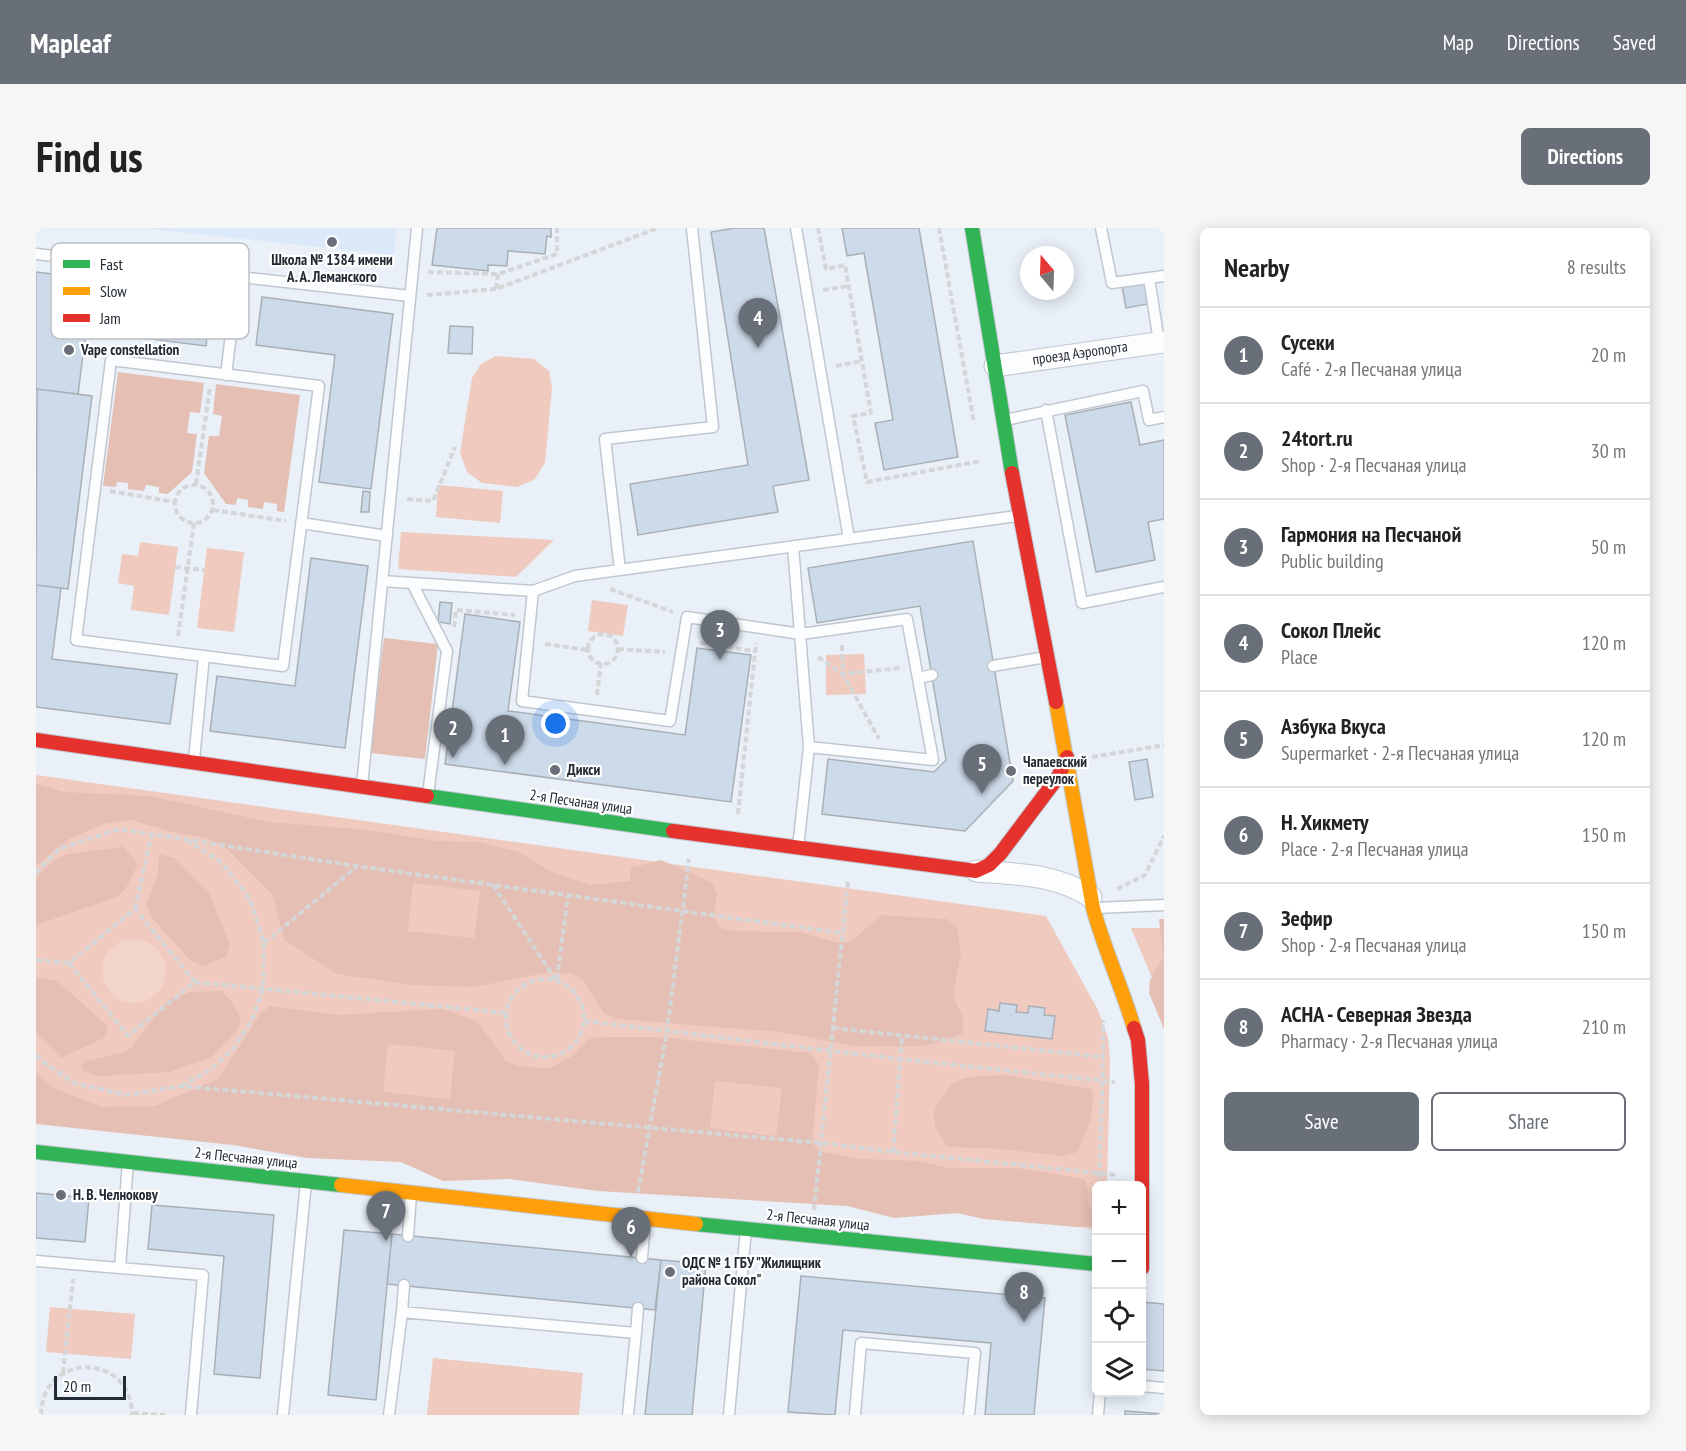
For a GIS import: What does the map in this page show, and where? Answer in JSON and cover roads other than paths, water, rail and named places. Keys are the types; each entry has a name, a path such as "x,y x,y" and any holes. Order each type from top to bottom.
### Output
{"street":[{"path":"972,228 1020,516 1092,902 1100,935 1123,990 1138,1040 1142,1084 1145,1235"},
{"name":"проезд Аэропорта","path":"995,366 1161,342"},
{"name":"2-я Песчаная улица","path":"36,740 797,849 976,871"},
{"path":"976,871 989,865 1000,854 1058,777 1066,757"},
{"path":"976,871 1048,878 1076,887 1092,902"},
{"name":"2-я Песчаная улица","path":"36,1152 746,1229 1092,1264"}],"lane":[{"path":"362,788 417,228"},
{"path":"620,570 605,439 713,427 692,228"},
{"path":"796,228 849,539"},
{"path":"1101,228 1112,283 1164,276"},
{"path":"36,254 51,256"},
{"path":"249,278 410,296"},
{"path":"1149,278 1161,342"},
{"path":"226,375 230,339"},
{"path":"111,360 226,375 319,386 284,666 76,640 111,360"},
{"path":"1004,420 1143,391 1149,420 1164,417"},
{"path":"1046,410 1082,603 1164,587"},
{"path":"382,581 533,591 575,576 1020,516"},
{"path":"301,523 387,536"},
{"path":"793,546 809,747 797,849"},
{"path":"412,583 447,651 427,797"},
{"path":"533,591 522,701 670,721 687,617 757,628 801,640 841,629 907,619 933,760 809,747"},
{"path":"194,763 204,656"},
{"path":"993,666 1047,657"},
{"path":"918,678 932,675"},
{"path":"1092,902 1164,905"},
{"path":"120,1268 128,1162"},
{"path":"284,1415 306,1181"},
{"path":"408,1236 411,1192"},
{"path":"642,1258 646,1217"},
{"path":"729,1415 746,1229"},
{"path":"36,1261 203,1275 191,1415"},
{"path":"389,1415 404,1285"},
{"path":"628,1415 638,1308"},
{"path":"402,1312 636,1333"},
{"path":"855,1415 861,1343 975,1353 969,1415"},
{"path":"1146,1386 1164,1388"},
{"path":"1098,1415 1100,1397"}],"place":[{"name":"Школа № 1384 имени А. А. Леманского","path":"332,242"},
{"name":"Сокол Плейс","path":"758,348"},
{"name":"Vape constellation","path":"69,350"},
{"name":"Гармония на Песчаной","path":"720,660"},
{"name":"24tort.ru","path":"453,758"},
{"name":"Сусеки","path":"505,765"},
{"name":"Дикси","path":"555,770"},
{"name":"Чапаевский переулок","path":"1011,771"},
{"name":"Азбука Вкуса","path":"982,794"},
{"name":"Н. В. Челнокову","path":"61,1195"},
{"name":"Зефир","path":"386,1241"},
{"name":"Н. Хикмету","path":"631,1257"},
{"name":"ОДС № 1 ГБУ \"Жилищник района Сокол\"","path":"670,1272"},
{"name":"АСНА - Северная Звезда","path":"1024,1322"}]}
